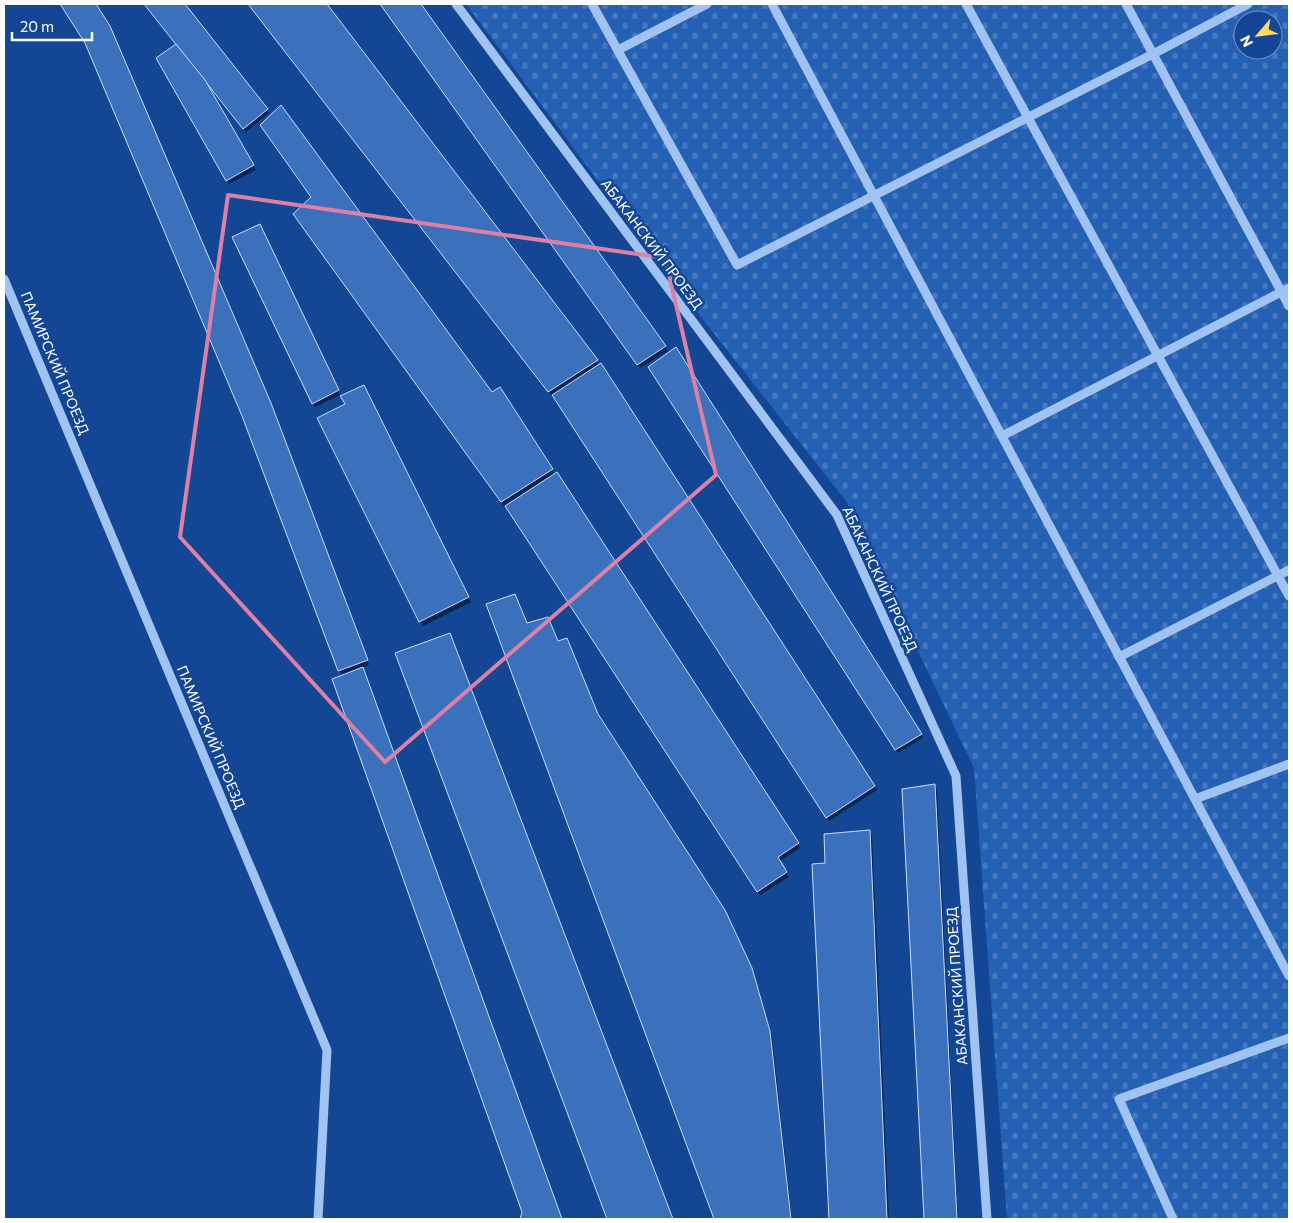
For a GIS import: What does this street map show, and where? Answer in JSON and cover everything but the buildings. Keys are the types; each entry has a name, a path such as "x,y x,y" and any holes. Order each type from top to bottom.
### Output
{"street":[{"name":"АБАКАНСКИЙ ПРОЕЗД","path":"456,4 837,515 956,776 987,1219"},
{"path":"592,4 737,265 1248,4"},
{"path":"618,50 707,4"},
{"path":"772,4 1289,976"},
{"path":"966,4 1289,596"},
{"path":"1126,4 1286,290 1289,306"},
{"name":"ПАМИРСКИЙ ПРОЕЗД","path":"4,278 327,1050 318,1219"},
{"path":"1002,436 1286,290"},
{"path":"1119,657 1289,570"},
{"path":"1195,799 1289,764"},
{"path":"1173,1219 1119,1099 1289,1038"}],"highlighted area":[{"path":"228,195 665,258 716,475 385,762 180,537"}],"green space":[{"path":"466,4 1289,4 1289,1219 1007,1219 974,768 846,501 682,293"}]}
